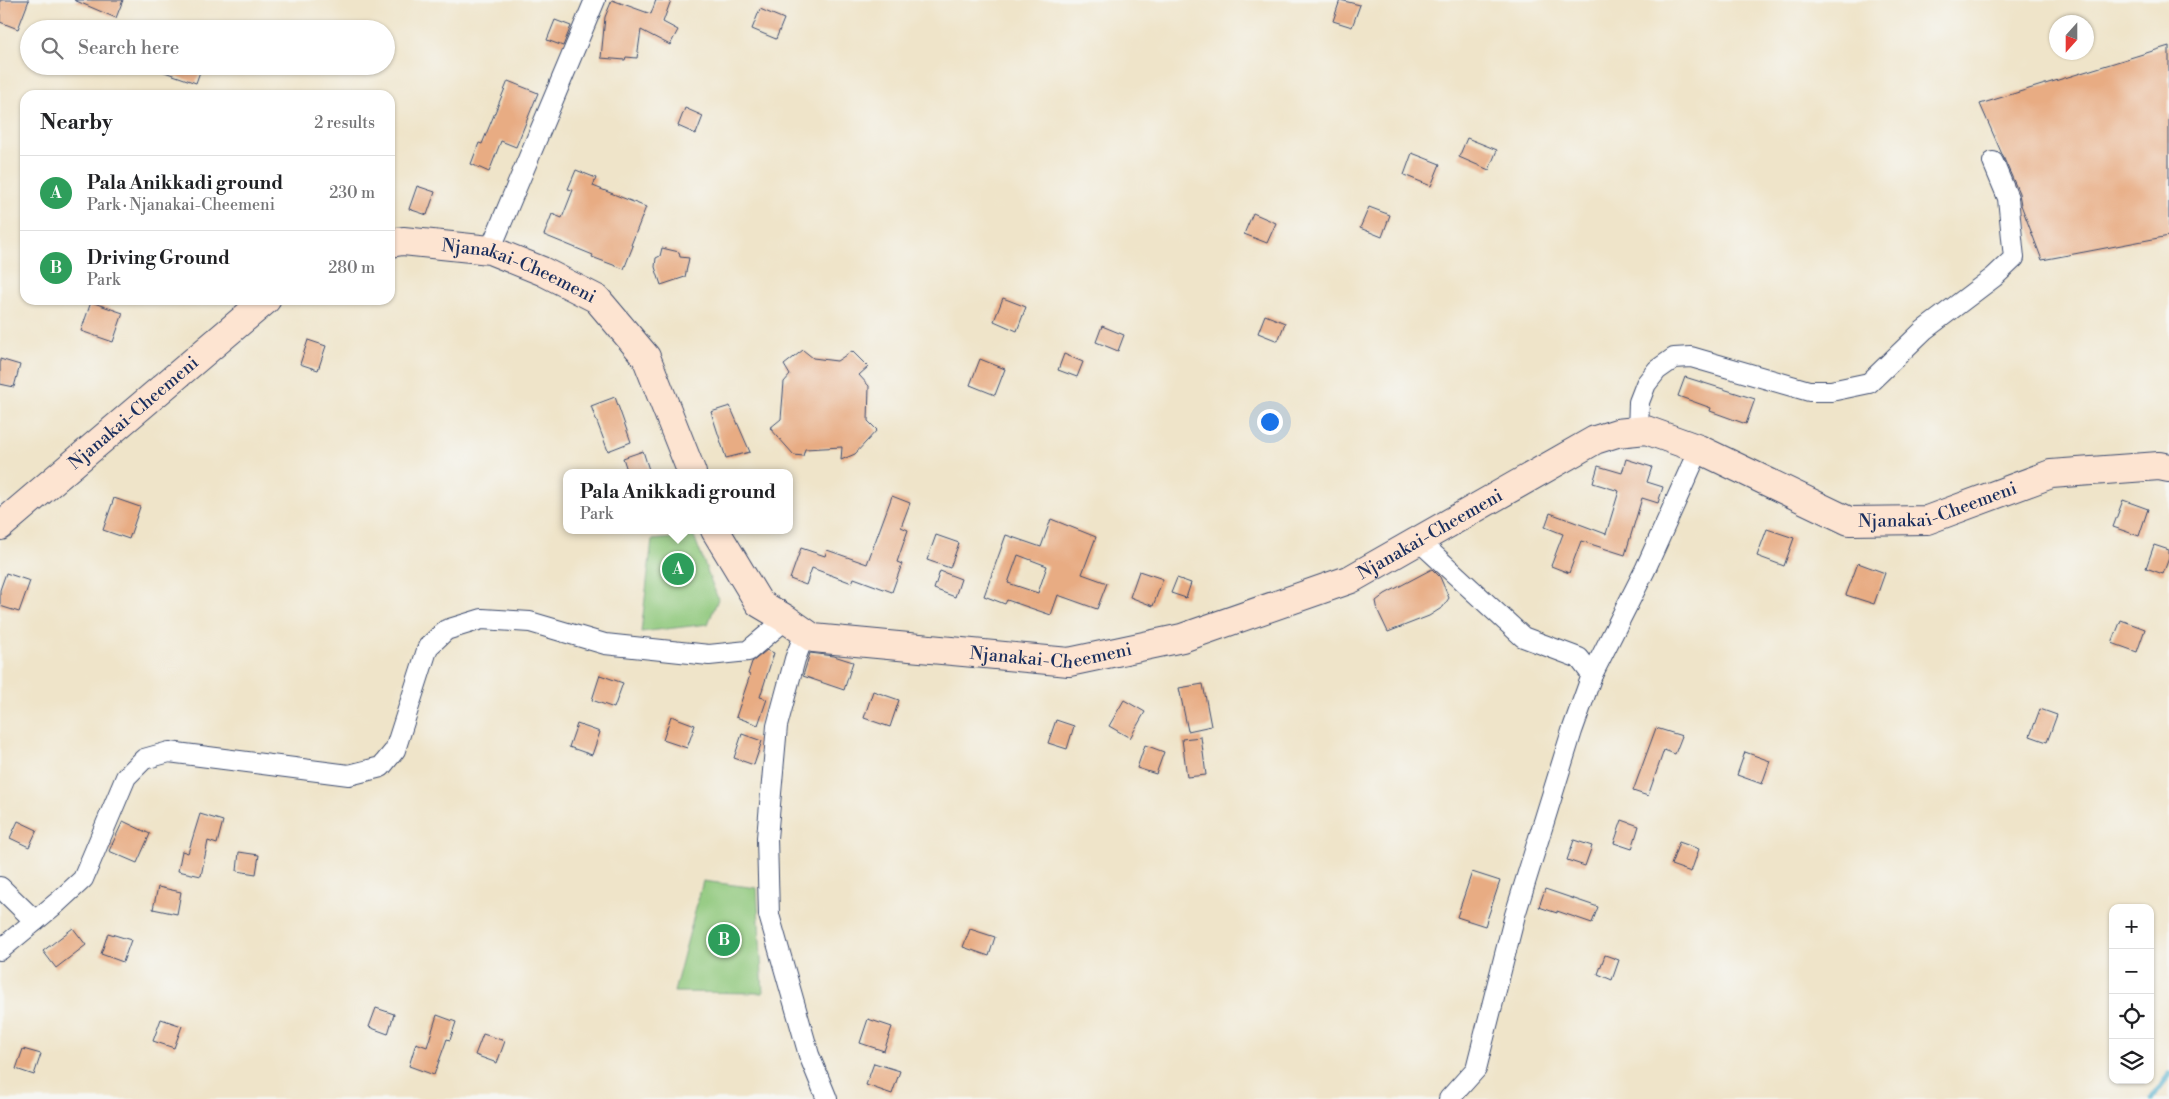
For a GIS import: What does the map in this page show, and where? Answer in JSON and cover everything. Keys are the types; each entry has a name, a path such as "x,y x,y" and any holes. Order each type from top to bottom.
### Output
{"main road":[{"name":"Njanakai-Cheemeni","path":"395,242 403,241 490,250 542,271 597,299 646,358 690,469"},
{"name":"Njanakai-Cheemeni","path":"0,526 260,305"},
{"name":"Njanakai-Cheemeni","path":"717,534 759,603 813,638 1069,662 1182,638 1350,579 1595,440 1617,433 1646,430 1699,449 1849,521 1927,520 2051,474 2160,466 2169,468"}],"street":[{"path":"490,250 595,0"},
{"path":"1638,431 1639,402 1646,384 1657,370 1674,358 1691,357 1809,391 1831,391 1869,383 1924,330 1994,277 2014,258 2008,198 1993,162"},
{"path":"1449,1099 1476,1069 1515,915 1572,731 1592,675 1645,570 1699,449"},
{"path":"1419,541 1523,637 1579,658 1592,675"},
{"path":"0,950 83,878 126,777 144,759 169,752 349,775 381,767 396,750 428,646 446,630 482,619 530,622 606,644 709,655 748,651 795,626 795,659 777,726 767,838 769,915 810,1055 827,1099"},
{"path":"0,887 35,921"}],"green space":[{"path":"694,536 718,599 708,624 641,632 652,540"},
{"path":"703,881 757,888 763,993 674,992"}],"building":[{"path":"0,0 29,0 18,29 0,22"},
{"path":"74,0 123,0 116,18"},
{"path":"612,0 651,14 656,0 671,0 663,22 678,30 670,45 641,30 637,58 626,57 625,60 601,58 605,17"},
{"path":"1340,0 1360,5 1352,27 1333,21"},
{"path":"760,9 784,19 776,39 752,29"},
{"path":"555,20 571,26 563,46 547,40"},
{"path":"2169,46 2169,236 2042,260 2021,205 2019,193 1980,104"},
{"path":"173,75 199,75 196,83"},
{"path":"508,81 538,93 516,147 501,141 489,172 471,164 479,143 482,144"},
{"path":"685,108 703,116 696,134 678,126"},
{"path":"1467,138 1497,150 1489,170 1459,157"},
{"path":"1412,153 1440,164 1431,186 1404,175"},
{"path":"576,170 596,178 593,186 646,207 624,269 544,235 552,214 562,218 573,190 568,189"},
{"path":"417,186 435,192 427,215 409,209"},
{"path":"1369,207 1390,215 1382,237 1360,228"},
{"path":"1253,213 1276,223 1267,243 1244,234"},
{"path":"662,248 679,252 680,257 689,258 685,277 661,285 655,267 656,258 660,256"},
{"path":"1003,298 1026,307 1017,331 994,321"},
{"path":"90,305 100,305 123,313 113,342 81,331"},
{"path":"1265,315 1285,323 1278,341 1258,333"},
{"path":"1102,326 1124,335 1118,351 1096,342"},
{"path":"308,340 326,346 318,370 300,364"},
{"path":"803,350 813,358 837,361 852,351 868,367 859,375 869,386 868,421 877,430 855,454 841,460 842,447 805,449 803,456 794,455 770,428 781,419 784,382 790,375 784,365"},
{"path":"1064,354 1083,362 1077,377 1058,370"},
{"path":"0,359 20,365 14,387 0,384"},
{"path":"980,359 1005,369 995,395 970,385"},
{"path":"1685,377 1755,399 1746,424 1710,411 1711,408 1678,396"},
{"path":"615,397 631,442 608,451 591,406"},
{"path":"730,406 750,452 726,458 711,412"},
{"path":"643,451 649,469 627,469 623,458"},
{"path":"1626,459 1652,467 1647,482 1663,487 1658,503 1642,498 1625,555 1581,541 1569,573 1551,566 1563,534 1545,527 1550,513 1606,534 1619,491 1593,483 1598,466 1622,473"},
{"path":"892,496 910,503 901,527 908,530 897,562 902,564 892,592 854,578 852,583 812,568 806,585 790,579 801,548 825,556 827,550 867,564"},
{"path":"114,498 140,507 129,539 103,530"},
{"path":"2123,500 2148,509 2139,536 2113,527"},
{"path":"1051,519 1096,537 1082,574 1107,583 1097,609 1058,595 1051,615 1007,600 1005,604 984,596 1006,535 1041,547","holes":["1018,555 1047,566 1038,593 1008,583"]},
{"path":"1767,529 1794,538 1784,566 1757,556"},
{"path":"936,535 959,543 950,568 927,560"},
{"path":"2154,545 2169,550 2169,558 2163,574 2146,568"},
{"path":"1858,563 1885,573 1874,604 1846,595"},
{"path":"1432,569 1440,577 1449,598 1443,607 1429,616 1388,632 1378,611 1376,601 1385,594"},
{"path":"940,571 961,579 955,597 934,589"},
{"path":"1139,571 1163,579 1153,606 1130,597"},
{"path":"6,573 30,581 19,612 0,606 0,590"},
{"path":"1177,578 1191,583 1186,598 1171,593"},
{"path":"2121,620 2145,629 2137,652 2112,643"},
{"path":"767,650 774,653 760,697 767,699 758,725 736,717 750,675 748,674 752,662"},
{"path":"810,653 834,656 853,662 844,690 803,676"},
{"path":"600,675 623,683 614,708 592,700"},
{"path":"1203,684 1211,726 1188,731 1179,688"},
{"path":"873,691 899,700 890,727 864,718"},
{"path":"1124,700 1145,712 1130,738 1109,726"},
{"path":"2040,709 2057,715 2047,742 2030,736"},
{"path":"671,716 695,725 687,748 663,740"},
{"path":"1056,720 1074,726 1067,749 1048,743"},
{"path":"577,724 600,732 592,755 569,747"},
{"path":"1656,728 1682,736 1675,754 1664,750 1648,796 1633,791"},
{"path":"742,734 762,741 754,765 734,758"},
{"path":"1201,737 1206,775 1187,777 1182,739"},
{"path":"1145,745 1164,752 1156,774 1137,768"},
{"path":"1745,752 1770,761 1762,784 1737,775"},
{"path":"200,814 223,821 217,844 208,841 201,876 178,871 182,851 188,853"},
{"path":"1622,820 1639,826 1632,849 1614,843"},
{"path":"18,821 37,830 29,847 10,838"},
{"path":"123,821 150,834 137,863 109,851"},
{"path":"1574,840 1592,846 1585,866 1567,860"},
{"path":"1679,842 1699,849 1691,872 1671,865"},
{"path":"239,852 259,855 256,874 237,871"},
{"path":"1472,872 1500,881 1485,926 1457,917"},
{"path":"158,887 181,892 177,914 153,909"},
{"path":"1545,889 1598,907 1592,923 1539,907"},
{"path":"73,928 86,945 56,968 43,951"},
{"path":"970,929 995,937 989,956 963,947"},
{"path":"108,933 131,940 123,962 101,954"},
{"path":"1605,955 1619,960 1612,980 1598,974"},
{"path":"376,1008 394,1014 388,1034 369,1027"},
{"path":"437,1015 456,1022 450,1040 447,1039 434,1075 409,1066 416,1043 427,1047"},
{"path":"161,1019 182,1026 174,1048 153,1041"},
{"path":"868,1019 892,1027 884,1051 860,1043"},
{"path":"483,1034 505,1041 497,1063 475,1055"},
{"path":"23,1049 41,1054 34,1075 16,1069"},
{"path":"874,1063 900,1071 892,1094 866,1085"}],"waterway":[{"path":"2151,1099 2169,1075"}],"place":[{"name":"Pala Anikkadi ground","path":"678,569"},
{"name":"Driving Ground","path":"724,940"}]}
